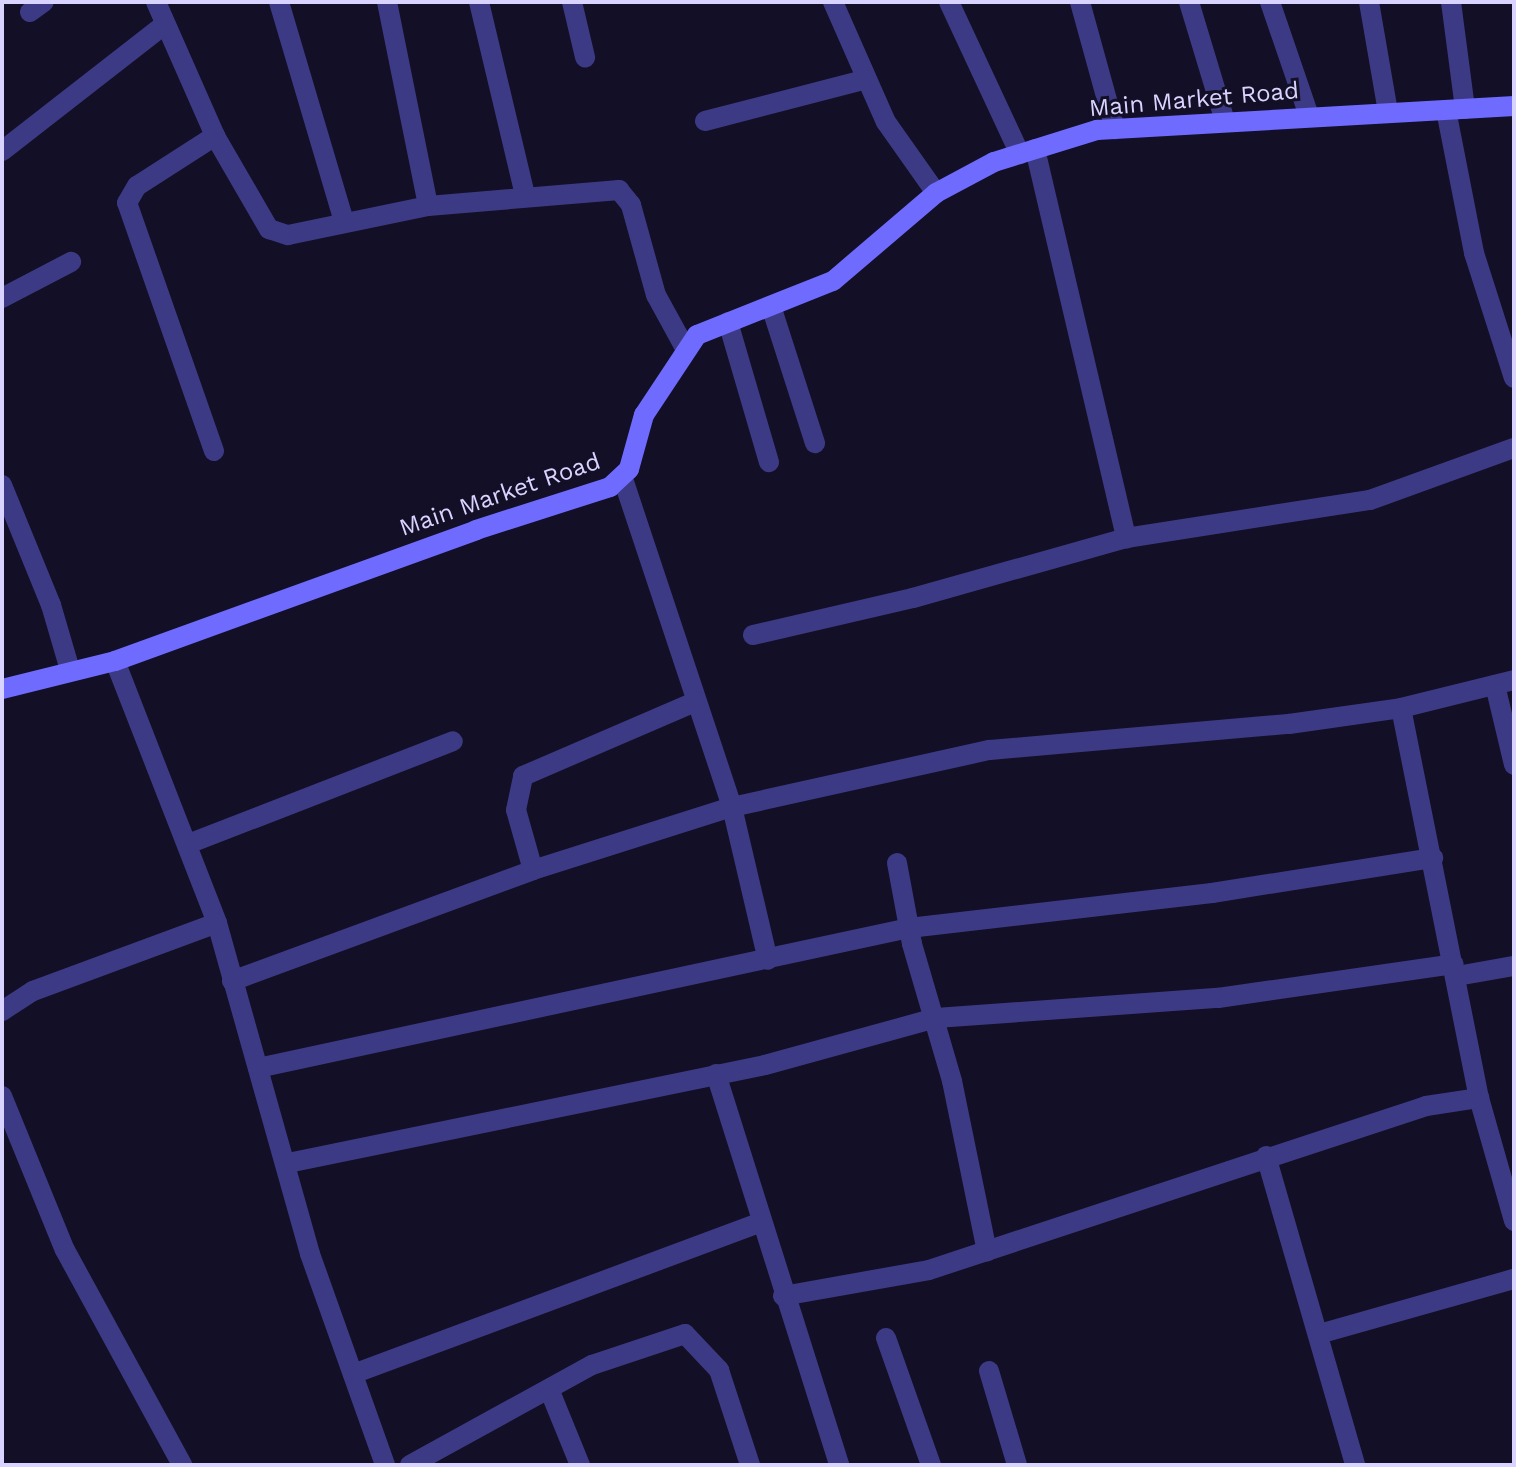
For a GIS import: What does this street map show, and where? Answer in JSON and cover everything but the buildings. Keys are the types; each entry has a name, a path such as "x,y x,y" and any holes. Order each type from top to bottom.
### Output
{"street":[{"path":"156,2 215,136 269,229 288,235 428,206 607,189 626,196 656,295 685,348"},
{"path":"279,2 344,222"},
{"path":"387,2 428,206"},
{"path":"479,2 525,195"},
{"path":"572,2 585,57"},
{"path":"833,2 886,122 936,193"},
{"path":"949,2 1027,152 1126,538"},
{"path":"1080,2 1115,129"},
{"path":"1189,2 1225,121"},
{"path":"1270,2 1309,116"},
{"path":"1369,2 1388,112"},
{"path":"1451,2 1456,109 1474,253 1514,378"},
{"path":"2,151 165,24"},
{"path":"705,121 867,79"},
{"name":"Main Market Road","path":"2,689 115,661 623,479 644,415 685,348 697,335 842,275 936,193 1027,152 1115,129 1514,106"},
{"path":"214,451 127,203 137,186 215,136"},
{"path":"2,298 71,262"},
{"path":"771,306 815,443"},
{"path":"728,322 769,462"},
{"path":"753,635 913,598 1126,538 1370,500 1514,448"},
{"path":"623,479 732,807 768,960"},
{"path":"2,485 51,605 70,670"},
{"path":"115,661 217,923 288,1163 310,1254 385,1465"},
{"path":"232,981 533,870 732,807 990,750 1289,724 1401,708 1504,683 1514,765"},
{"path":"533,870 516,810 523,776 695,702"},
{"path":"1401,708 1479,1098 1514,1221"},
{"path":"188,844 453,741"},
{"path":"258,1068 909,928 1212,893 1433,858"},
{"path":"897,863 909,928 936,1018 987,1251"},
{"path":"2,1011 33,991 217,923"},
{"path":"288,1163 716,1074 936,1018 1218,998 1514,966"},
{"path":"716,1074 760,1223 839,1465"},
{"path":"2,1096 65,1250 182,1465"},
{"path":"783,1296 929,1270 1266,1156 1426,1106 1479,1098"},
{"path":"1266,1156 1319,1334 1344,1437 1355,1465"},
{"path":"353,1374 760,1223"},
{"path":"1319,1334 1514,1279"},
{"path":"410,1465 592,1365 685,1334 719,1370 750,1465"},
{"path":"886,1338 931,1465"},
{"path":"989,1371 1017,1465"},
{"path":"549,1389 580,1465"}]}
